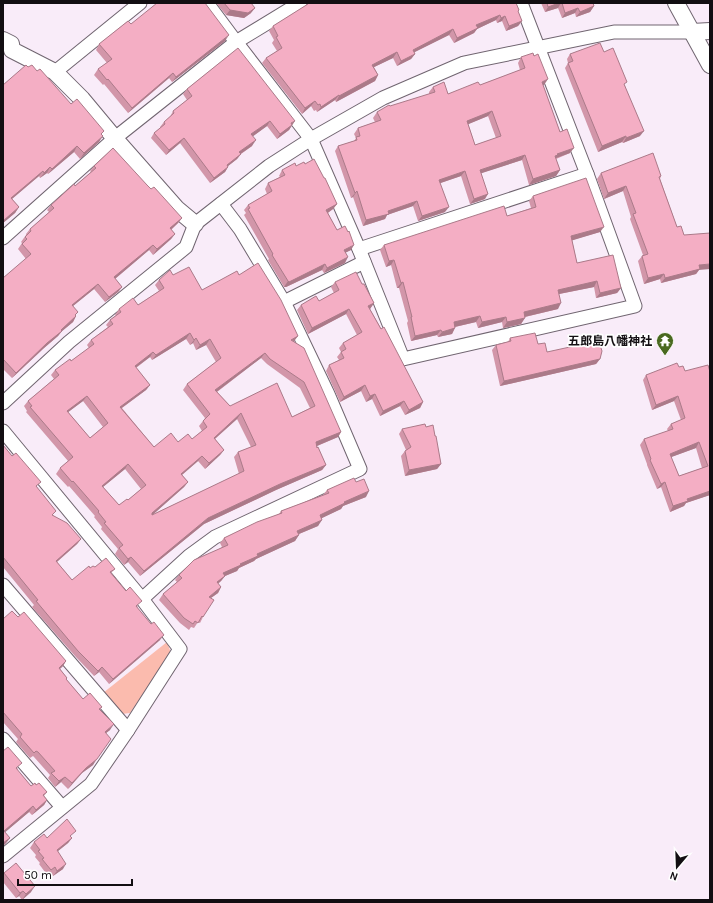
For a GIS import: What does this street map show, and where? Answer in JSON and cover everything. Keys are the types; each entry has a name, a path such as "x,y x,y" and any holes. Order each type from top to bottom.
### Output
{"street":[{"path":"55,72 140,3"},
{"path":"207,3 312,139 404,359 635,306 587,174 521,3"},
{"path":"3,238 115,138 236,42 300,3"},
{"path":"676,3 710,65"},
{"path":"4,397 186,247 195,224 269,166 383,98 464,63 538,47 614,32 710,32"},
{"path":"7,48 55,72 82,99 176,209 195,224"},
{"path":"359,249 587,174"},
{"path":"142,599 189,556 215,537 360,470 328,394 284,302 240,229 221,204"},
{"path":"284,302 364,262"},
{"path":"3,431 142,599 180,649 91,784 3,856"},
{"path":"3,584 128,730"},
{"path":"3,739 62,807"}],"shaded area":[{"path":"167,642 171,653 130,713 122,714 103,693"}],"building":[{"path":"157,3 205,3 229,35 176,77 173,73 132,108 98,69 112,59 99,44 128,21 131,24"},
{"path":"224,3 251,3 255,8 248,13 230,10"},
{"path":"309,3 516,3 522,21 509,26 505,16 501,18 500,15 476,25 478,28 457,38 453,29 413,50 415,54 401,61 397,52 372,65 378,75 339,95 321,107 320,104 318,105 315,101 305,108 266,58 282,48 276,37 278,36 273,26"},
{"path":"547,3 559,3 548,7"},
{"path":"562,3 593,3 594,6 580,12 578,8 565,13"},
{"path":"600,43 604,52 613,48 627,82 624,84 644,131 626,138 626,136 602,146 568,63 573,61 570,54"},
{"path":"238,48 295,121 280,134 270,121 251,134 256,140 239,152 241,154 214,178 184,138 169,150 154,133 165,124 164,122 174,113 173,111 192,96 187,89"},
{"path":"533,53 534,56 538,54 548,79 542,82 560,132 567,129 574,148 555,156 560,170 533,179 525,155 480,170 488,194 474,199 465,171 439,180 449,207 422,216 417,201 388,211 389,214 366,220 357,191 355,193 338,146 357,140 356,137 360,136 358,128 381,120 377,112 389,105 390,106 435,92 433,87 444,82 448,94 478,82 480,85 525,68 521,57","holes":["492,111 501,136 475,145 467,121"]},
{"path":"26,65 28,67 32,65 37,71 40,69 71,104 77,99 104,131 101,134 103,136 84,153 77,146 52,169 50,167 44,173 43,171 11,198 19,207 3,221 3,85"},
{"path":"113,148 151,189 154,187 182,218 170,228 175,234 157,249 153,245 114,277 122,287 109,297 98,284 72,305 78,312 75,315 76,316 61,330 62,331 47,343 16,373 3,359 3,278 31,254 22,244 27,239 25,237 31,231 30,229 54,208 51,205 74,184 75,186 96,168 94,166"},
{"path":"653,153 661,176 659,177 677,227 681,226 684,235 710,233 710,264 699,265 700,269 665,278 664,274 648,278 642,256 648,254 633,214 636,213 626,186 608,193 601,173"},
{"path":"314,159 337,204 326,210 337,230 345,226 348,232 349,231 354,245 344,250 348,257 327,268 325,264 289,282 272,255 273,254 248,209 250,208 248,205 272,191 268,183 285,175 282,170 295,163 296,166 304,162 305,164"},
{"path":"586,178 604,227 571,236 577,263 613,255 621,288 600,293 597,281 558,290 561,303 524,312 525,318 507,322 506,317 482,322 480,316 454,322 455,328 442,332 441,330 415,336 403,282 401,283 394,260 389,261 384,245 504,206 507,216 536,207 533,196"},
{"path":"258,263 281,300 298,336 291,340 304,348 341,432 316,442 317,448 318,447 326,465 280,484 208,518 144,571 131,557 128,559 119,548 123,545 104,523 106,522 98,512 99,511 60,468 73,457 30,407 32,406 28,401 59,375 55,370 70,359 71,361 94,344 91,340 113,324 110,320 121,312 119,309 133,298 138,305 164,288 159,280 170,270 173,275 189,267 202,290 237,271 239,275","holes":["190,333 194,340 196,338 200,345 210,339 221,358 187,384 210,414 203,421 207,427 192,439 188,434 178,442 171,433 154,447 120,407 150,385 135,366 153,352 156,355","265,353 270,359 304,382 315,406 292,417 277,383 230,406 215,390","87,396 108,423 90,438 67,411","241,413 256,445 238,452 244,471 152,515 152,513 188,482 181,474 202,456 209,463 224,450 214,438","128,464 146,485 128,500 127,499 119,505 102,486"]},
{"path":"356,272 374,303 368,306 381,329 384,327 423,402 409,410 404,401 383,411 375,394 370,396 365,385 344,397 329,365 344,358 341,352 346,349 343,343 362,332 349,309 312,328 301,305 316,296 319,301 339,290 335,282"},
{"path":"535,333 538,344 545,343 547,352 579,345 588,340 596,341 600,345 602,351 600,359 504,381 496,345 511,341 510,338"},
{"path":"677,363 679,367 683,366 685,371 708,365 710,372 710,491 687,499 688,501 673,506 665,482 661,484 650,460 651,459 644,439 673,429 671,424 685,418 678,396 656,405 646,375","holes":["699,442 708,466 679,476 670,454"]},
{"path":"425,424 426,427 433,425 441,464 409,470 405,451 411,447 402,429"},
{"path":"3,445 12,456 16,453 41,482 36,486 56,511 52,515 67,523 81,539 56,561 72,580 89,566 90,568 93,566 95,567 106,558 115,569 110,572 126,591 130,587 142,601 136,606 151,624 154,622 164,635 113,679 102,667 98,671 78,651 36,601 38,600 3,557"},
{"path":"354,478 356,482 364,479 369,491 320,515 322,520 297,531 299,535 257,554 258,556 223,573 225,576 217,582 221,587 209,597 214,600 198,623 195,621 193,624 184,618 163,594 182,578 179,575 194,560 228,545 224,538 257,522 282,513 281,511 329,493 327,490"},
{"path":"12,611 18,617 24,612 66,661 59,668 67,678 66,679 83,699 90,693 102,707 99,709 114,724 105,732 111,739 97,759 72,783 65,777 59,781 51,773 55,771 38,752 36,751 34,753 20,737 22,734 3,712 3,619"},
{"path":"8,747 22,763 16,768 31,786 35,783 36,785 39,783 47,792 43,795 47,800 36,810 33,806 4,831 10,838 3,843 3,751"},
{"path":"67,819 76,831 70,836 72,838 57,850 66,864 57,871 55,867 51,870 42,859 44,858 38,851 40,850 34,842 44,834 47,838"},
{"path":"16,863 35,886 26,894 23,891 20,893 4,873"}],"place":[{"name":"五郎島八幡神社","path":"665,356"}]}
